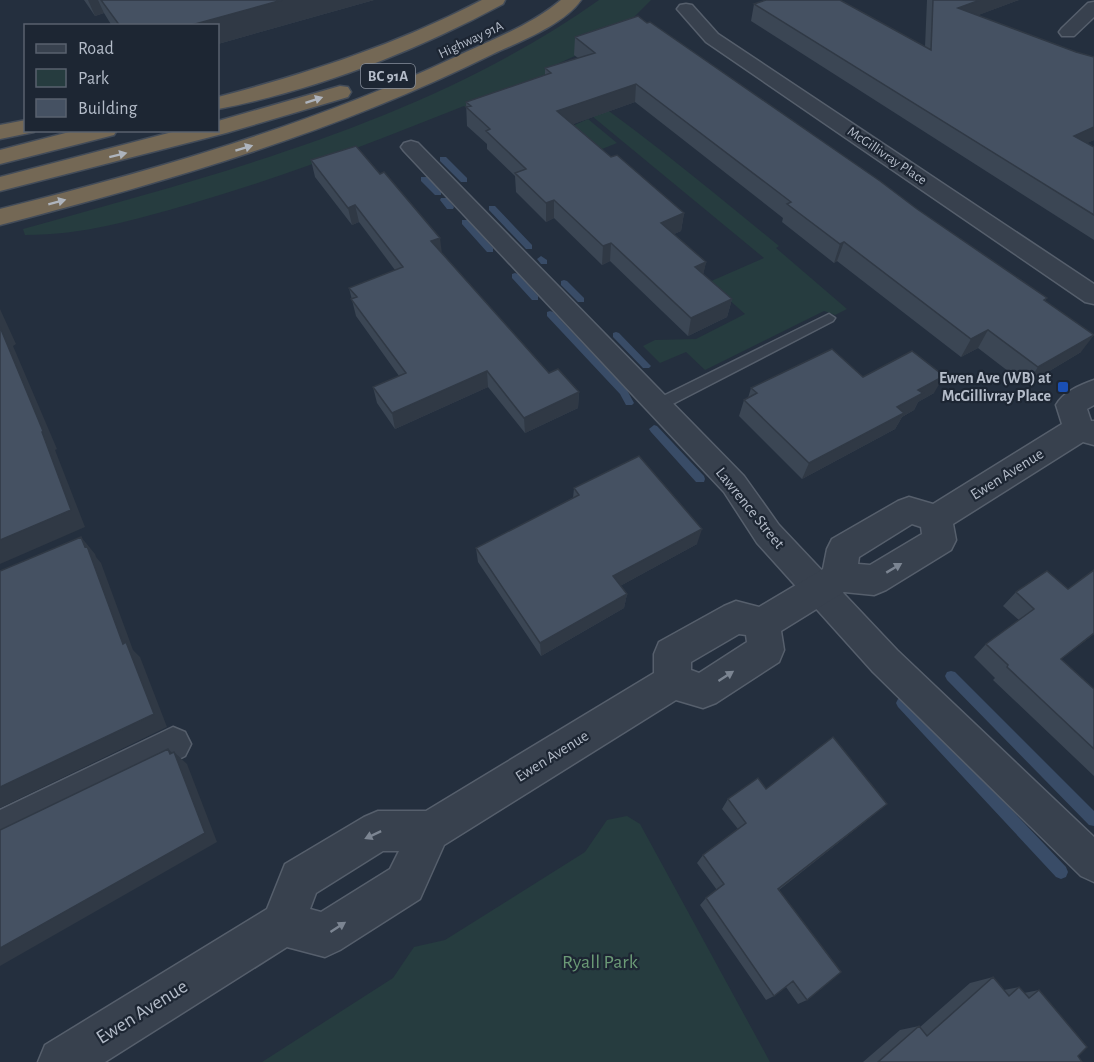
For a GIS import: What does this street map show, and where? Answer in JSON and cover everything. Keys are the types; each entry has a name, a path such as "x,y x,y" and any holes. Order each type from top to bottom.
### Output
{"highway":[{"path":"219,83 376,41 440,16 496,0"},
{"name":"Highway 91A","path":"219,103 356,62 450,26 496,0"},
{"name":"Highway 91A","path":"219,128 387,77 456,49 550,0"},
{"path":"0,217 136,182 286,135 423,82 519,34 572,0"},
{"path":"0,132 24,127"},
{"path":"0,157 98,132"},
{"path":"0,184 200,132"}],"street":[{"path":"1068,32 1094,8"},
{"name":"McGillivray Place","path":"686,9 712,38 1094,296"},
{"name":"Lawrence Street","path":"411,147 734,484 768,534 829,583 885,661 1094,863"},
{"name":"Ewen Avenue","path":"430,831 673,682 703,691 766,650 762,624 829,583 874,580 939,540 936,518 1087,431 1071,405 1094,391"},
{"path":"0,830 173,744"},
{"path":"378,831 430,831 405,884 325,935 283,924 300,879 378,831"},
{"name":"Ewen Avenue","path":"62,1062 283,924"}],"lane":[{"path":"658,405 829,318"}],"green space":[{"path":"599,0 651,0 631,20 590,49 553,66 554,72 724,201 779,246 776,248 847,309 835,315 824,311 705,370 686,352 660,363 643,346 655,340 696,339 745,314 709,282 764,258 581,107 479,116 464,106 328,158 190,204 129,221 88,229 25,235 23,229 248,164 394,111 465,79 533,42"},
{"path":"588,119 617,143 587,155 559,132"},
{"name":"Ryall Park","path":"627,816 640,824 770,1062 262,1062 393,978 414,947 445,940 585,852 607,820"}],"building":[{"path":"101,0 282,0 195,24 119,24"},
{"path":"766,0 840,0 931,50 933,0 980,0 958,8 1094,57 1094,127 1074,136 1094,147 1094,215 754,4"},
{"path":"638,16 647,23 650,22 880,181 1047,298 1044,300 1094,335 1038,367 988,330 971,339 844,242 840,244 787,204 791,202 636,84 557,111 611,157 617,155 684,213 661,223 706,262 695,267 732,299 691,318 611,243 603,246 554,200 546,203 515,173 526,169 486,131 490,129 466,107 471,106 466,102 551,73 545,68 595,53 575,37"},
{"path":"356,146 380,174 384,172 440,238 431,241 549,373 558,369 579,392 524,418 487,371 392,413 373,387 406,373 351,299 357,297 349,288 403,267 355,205 348,208 311,160"},
{"path":"0,327 43,431 71,510 0,540"},
{"path":"832,349 863,377 912,351 944,376 918,390 923,393 897,407 904,413 809,463 744,400 757,393 751,388"},
{"path":"639,456 702,529 613,576 627,594 540,643 476,548 579,495 574,488"},
{"path":"81,537 85,547 87,546 123,644 126,642 154,714 0,787 0,571"},
{"path":"1094,570 1094,633 1061,659 1094,689 1094,749 1007,667 1008,665 986,644 1034,609 1016,592 1047,571 1068,589"},
{"path":"833,737 887,804 778,889 841,972 807,1000 793,981 774,996 706,898 724,884 703,855 746,823 728,799 758,778 766,789"},
{"path":"168,749 170,754 174,752 205,833 0,948 0,830"},
{"path":"993,977 1009,996 1019,987 1029,998 1039,990 1087,1047 1078,1056 1082,1062 878,1062 919,1026 927,1036"}],"waterway":[{"path":"443,159 464,180"},
{"path":"424,179 438,193"},
{"path":"444,200 450,207"},
{"path":"492,208 529,247"},
{"path":"465,222 490,250"},
{"path":"541,259 544,262"},
{"path":"515,276 535,298"},
{"path":"564,283 581,300"},
{"path":"550,314 624,392 629,403"},
{"path":"616,335 646,366"},
{"path":"654,429 700,479"},
{"path":"951,676 1094,820"},
{"path":"902,703 1061,872"}],"place":[{"name":"Ewen Ave (WB) at McGillivray Place","path":"1063,387"}]}
